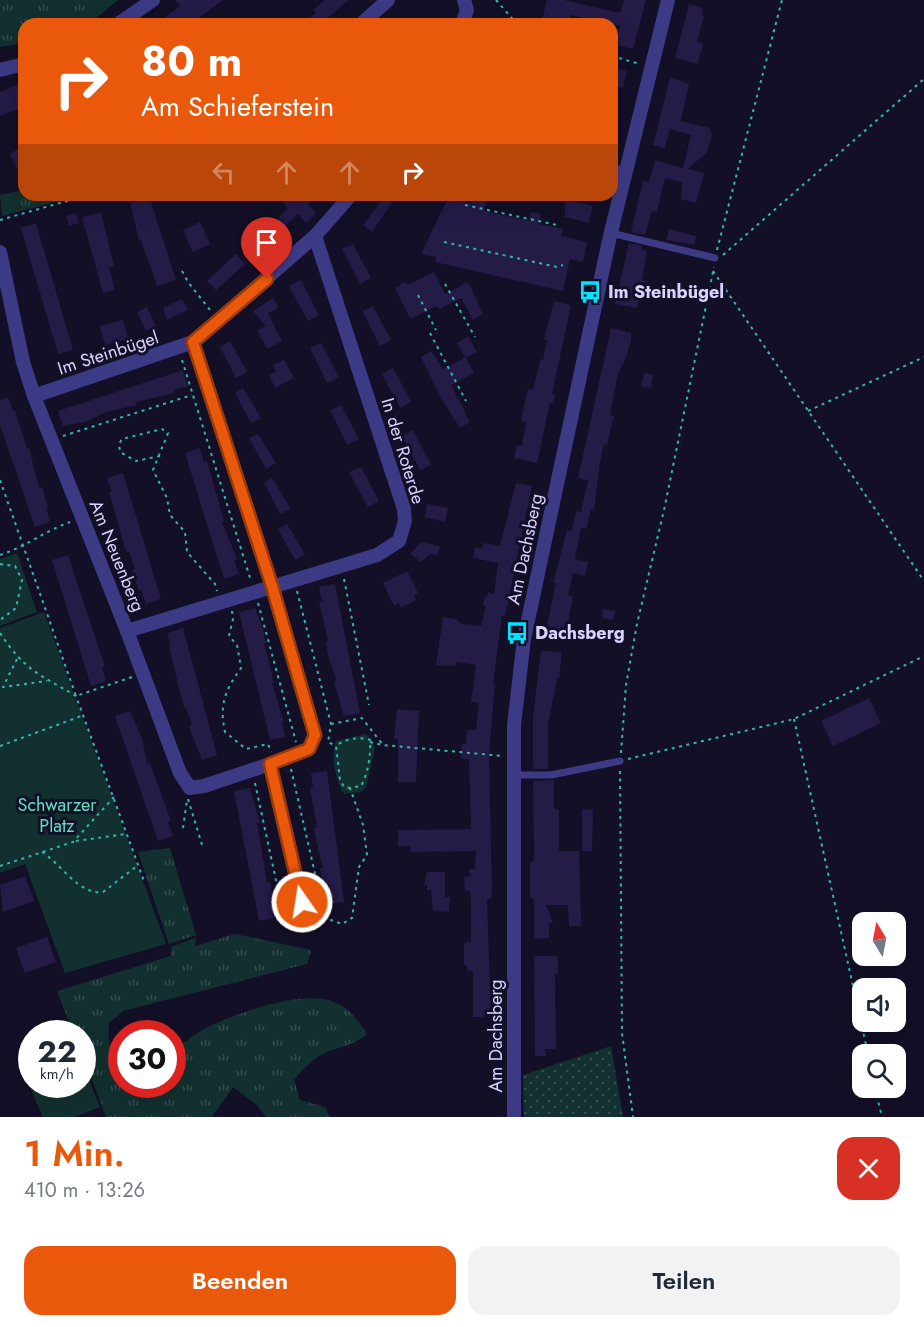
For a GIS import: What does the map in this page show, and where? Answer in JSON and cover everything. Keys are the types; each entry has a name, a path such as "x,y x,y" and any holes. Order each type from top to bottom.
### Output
{"street":[{"path":"127,18 153,0"},
{"path":"368,18 388,0"},
{"path":"464,0 468,10 465,18"},
{"name":"Am Dachsberg","path":"619,169 668,0"},
{"path":"0,70 18,66"},
{"name":"Im Steinbügel","path":"34,396 193,342 220,321 315,236 346,201"},
{"name":"Am Dachsberg","path":"514,1117 513,756 518,681 524,639 611,233 615,201"},
{"name":"In der Roterde","path":"127,631 377,555 393,547 402,533 404,515 315,236"},
{"name":"Am Neuenberg","path":"0,252 23,362 34,396 143,672 180,773 190,788"},
{"path":"190,788 204,786 300,754 309,749 315,735 272,586 193,342"},
{"path":"272,764 302,902"}],"lane":[{"path":"611,233 715,258"},
{"path":"513,775 551,775 620,761"}],"path":[{"path":"496,0 512,18"},
{"path":"633,1117 622,1033 620,761 626,685 715,258 782,0"},
{"path":"618,57 641,63 636,79 646,82"},
{"path":"715,258 724,254 924,80"},
{"path":"0,220 67,201"},
{"path":"465,204 557,225"},
{"path":"444,242 557,267 562,265"},
{"path":"182,271 188,282 220,321"},
{"path":"713,272 924,581"},
{"path":"445,284 475,337"},
{"path":"418,295 436,330"},
{"path":"429,333 466,401"},
{"path":"179,348 255,592 300,754"},
{"path":"808,411 924,357"},
{"path":"51,440 192,395"},
{"path":"160,456 136,461 120,452 119,444 122,439 162,429 168,433 160,456 153,470 167,498 170,515 185,532 187,552 215,584 233,619 229,636 237,645 241,669 227,686 222,700 225,732 246,749 268,744 272,764"},
{"path":"0,480 144,881"},
{"path":"0,555 23,548 38,535 82,517"},
{"path":"0,564 15,566 22,580 16,608 0,620"},
{"path":"342,567 369,705"},
{"path":"294,580 331,724 328,742 336,746"},
{"path":"0,633 17,659 47,681 76,696 143,672"},
{"path":"620,761 794,719 924,656"},
{"path":"2,688 17,659"},
{"path":"2,688 47,681"},
{"path":"0,746 84,715"},
{"path":"331,724 362,718 382,745"},
{"path":"794,719 866,1044"},
{"path":"336,746 341,742 363,737 370,742 382,745 513,756"},
{"path":"336,746 340,780 344,787 350,788 361,786 365,779 370,742"},
{"path":"190,788 188,798 203,848"},
{"path":"302,902 314,905 331,920 342,924 352,918 356,880 359,867 367,855 367,842 350,788"},
{"path":"74,842 114,797"},
{"path":"0,866 74,842 98,836 126,834"},
{"path":"42,852 76,882 96,893 103,892 137,866"},
{"path":"877,1098 882,1117"}],"green space":[{"path":"0,0 118,0 96,18 18,18 18,44 0,47"},
{"path":"18,191 18,201 59,201 2,216 0,195"},
{"path":"17,553 37,612 0,626 0,559"},
{"name":"Schwarzer Platz","path":"44,612 166,944 65,973 25,864 0,873 0,628"},
{"path":"365,734 372,739 375,749 366,787 360,792 344,794 335,768 336,741"},
{"path":"170,848 196,935 169,944 138,852"},
{"path":"235,934 311,950 307,964 123,1011 112,1020 108,1020 108,1098 186,1098 186,1041 204,1029 250,1010 287,1001 320,999 344,1007 367,1034 353,1043 317,1057 294,1080 300,1100 325,1107 330,1117 266,1117 257,1105 233,1087 212,1117 106,1117 96,1090 96,1020 68,1020 57,991 171,956 171,947 196,938 195,946"},
{"path":"611,1046 623,1117 524,1117 523,1075"},
{"path":"96,1097 100,1107 75,1117 43,1117 35,1098"}],"building":[{"path":"175,0 223,0 199,18 165,18 180,6"},
{"path":"325,0 348,0 328,18 310,18 316,13 313,10"},
{"path":"547,0 564,0 620,13 624,0 646,0 633,49 618,46 620,26 618,26 618,18 584,18 571,15 570,18 542,18"},
{"path":"689,4 703,8 702,15 704,16 697,42 703,44 698,64 675,58"},
{"path":"618,69 627,71 623,88 618,87"},
{"path":"670,77 689,84 681,121 709,128 712,135 707,153 687,169 704,173 696,203 681,199 682,182 665,178 657,212 652,211 645,235 631,232 643,181 649,182 655,160 683,168 691,135 670,129 665,148 653,145"},
{"path":"18,84 18,109 0,116 0,92"},
{"path":"18,149 18,171 9,154"},
{"path":"151,201 176,280 157,286 141,240 139,240 130,203"},
{"path":"282,201 311,201 308,204 316,213 306,223 298,214 262,247 256,240 288,208"},
{"path":"381,201 392,203 372,232 363,225"},
{"path":"447,201 471,204 472,201 486,201 484,211 529,221 531,212 541,214 539,224 563,229 561,236 587,242 583,262 570,259 563,291 435,262 436,257 421,254"},
{"path":"565,201 593,206 589,223 565,217"},
{"path":"101,212 114,266 109,268 115,290 103,293 82,217"},
{"path":"76,213 79,223 69,226 66,216"},
{"path":"200,222 210,244 193,252 183,230"},
{"path":"36,223 73,350 58,354 21,228"},
{"path":"669,229 696,236 694,245 666,240"},
{"path":"629,243 642,246 642,249 647,251 642,280 648,281 646,292 641,291 637,308 615,304"},
{"path":"353,244 371,278 360,284 342,249"},
{"path":"236,254 245,264 216,290 207,281"},
{"path":"434,272 445,294 468,282 483,314 473,320 461,298 440,309 436,306 410,319 395,288 405,282 408,285"},
{"path":"301,280 319,315 308,321 289,286"},
{"path":"273,298 278,308 268,313 282,341 267,349 257,330 266,326 253,311"},
{"path":"182,299 188,310 167,320 163,308"},
{"path":"554,301 571,305 552,394 555,394 553,403 550,402 537,463 514,458 517,445 522,446 526,422 521,421 528,389 533,390 540,360 543,360 547,340 544,340"},
{"path":"373,306 391,340 380,346 362,311"},
{"path":"147,307 156,326 146,331 137,312"},
{"path":"123,320 128,339 105,345 100,326"},
{"path":"611,328 631,333 631,340 618,374 610,415 614,416 600,462 594,510 591,509 586,529 581,528 575,559 588,562 585,576 573,573 568,595 573,596 567,629 571,630 569,639 545,634 556,583 553,583 567,530 572,531 576,511 581,512 588,480 578,478"},
{"path":"468,336 477,352 465,358 457,343"},
{"path":"230,341 247,372 236,378 220,347"},
{"path":"321,343 339,377 327,383 310,348"},
{"path":"431,351 443,369 466,357 474,373 451,385 470,422 460,428 442,400 421,357"},
{"path":"284,360 294,378 275,388 269,375 276,371 273,365"},
{"path":"393,368 411,402 400,408 382,374"},
{"path":"183,370 188,386 174,390 175,393 136,402 137,405 106,412 85,422 63,426 58,411"},
{"path":"644,373 653,375 651,388 641,386"},
{"path":"243,388 261,418 251,423 235,393"},
{"path":"8,397 13,411 15,410 27,449 29,448 39,488 42,487 48,507 46,508 50,522 35,527 0,425 0,400"},
{"path":"341,405 359,439 347,445 330,410"},
{"path":"413,430 431,465 420,470 402,436"},
{"path":"258,434 276,463 266,469 249,438"},
{"path":"200,448 204,462 207,461 224,521 222,522 237,559 234,560 239,574 224,579 185,453"},
{"path":"361,467 379,501 368,507 349,472"},
{"path":"123,473 161,599 146,604 132,570 135,569 129,551 126,552 109,492 112,492 107,478"},
{"path":"272,478 291,509 280,514 264,483"},
{"path":"516,483 532,486 505,616 502,615 493,684 495,684 489,753 492,892 491,899 487,899 491,1017 473,1017 473,971 467,971 467,965 464,965 464,943 471,942 471,899 470,891 465,891 464,877 470,877 469,869 475,869 476,851 410,852 410,846 398,846 398,830 471,829 469,759 461,759 462,744 466,744 467,730 476,730 479,703 471,702 476,665 456,662 455,666 436,665 443,617 456,619 461,624 481,626 486,606 483,605 485,596 487,597 488,592 494,594 498,563 473,558 475,547 482,549 483,543 500,546"},
{"path":"427,504 448,508 445,522 425,517"},
{"path":"287,524 305,554 295,560 278,529"},
{"path":"421,542 440,546 438,555 430,554 421,562 410,554"},
{"path":"68,555 105,667 102,667 106,681 91,686 52,560"},
{"path":"407,571 418,593 414,596 416,600 401,608 399,603 394,606 383,583"},
{"path":"335,584 360,713 344,716 334,681 337,681 328,656 326,642 328,641 319,602 322,601 319,587"},
{"path":"255,608 263,629 266,643 264,643 274,683 272,683 284,722 282,723 285,737 270,740 239,612"},
{"path":"603,609 615,611 613,620 602,618"},
{"path":"183,628 217,755 202,760 191,733 189,726 192,725 186,707 184,708 169,647 171,647 167,633"},
{"path":"541,651 562,652 559,678 557,678 548,725 548,769 534,769 533,716"},
{"path":"869,698 881,723 833,746 821,721"},
{"path":"397,709 419,711 416,782 398,782 398,739 394,739"},
{"path":"130,711 142,738 147,764 150,763 171,821 168,822 173,836 158,841 115,716"},
{"path":"327,771 344,902 328,904 321,876 320,868 323,868 315,836 314,828 317,828 310,788 313,787 311,773"},
{"path":"554,780 554,808 559,810 559,851 579,851 581,926 569,926 568,905 546,905 553,923 549,923 549,938 534,939 534,905 533,898 530,898 530,862 533,862 534,856 533,781"},
{"path":"250,788 260,823 257,823 267,882 270,882 274,903 272,903 274,918 259,921 234,791"},
{"path":"582,809 593,810 592,851 582,851"},
{"path":"427,872 445,872 445,897 450,897 449,912 433,911 431,890 427,890 427,885 424,885"},
{"path":"25,876 34,901 3,912 0,885"},
{"path":"47,937 56,962 25,973 16,948"},
{"path":"534,956 558,956 558,974 555,974 556,1049 545,1049 546,1056 535,1056"}],"place":[{"name":"Im Steinbügel","path":"590,292"},
{"name":"Dachsberg","path":"517,633"}],"route":[{"path":"267,279 193,342 272,586 315,735 309,749 270,764 302,902"}]}
